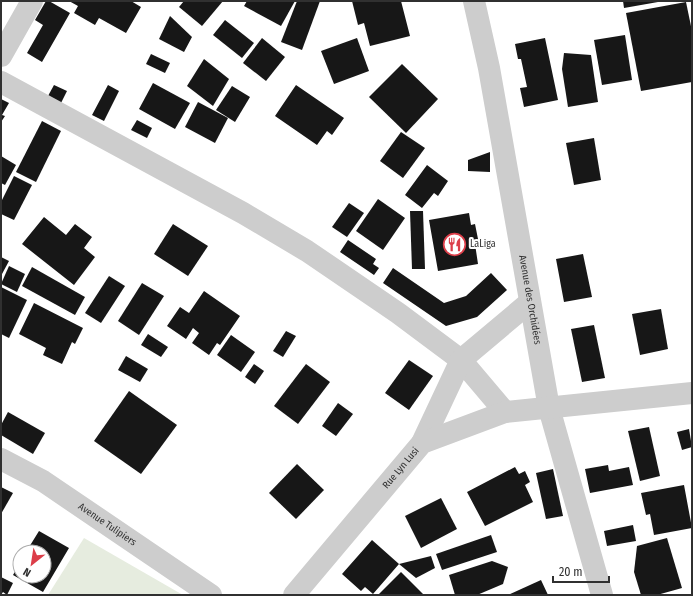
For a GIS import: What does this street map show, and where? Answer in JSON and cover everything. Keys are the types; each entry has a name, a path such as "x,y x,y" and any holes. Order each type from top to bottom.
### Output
{"street":[{"path":"1,56 32,1"},
{"name":"Avenue des Orchidées","path":"474,1 489,68 548,408 602,595"},
{"path":"1,82 243,212 308,251 398,313 461,360 505,412"},
{"path":"422,443 461,360 530,302"},
{"name":"Rue Lyn Lusi","path":"294,595 422,443 505,412 692,394"},
{"name":"Avenue Tulipiers","path":"1,459 43,481 210,595"}],"shaded area":[{"path":"84,538 183,595 48,595"}],"building":[{"path":"46,1 49,1 70,13 42,62 27,53 43,25 35,20"},
{"path":"69,1 131,1 141,7 126,33 99,18 95,25 74,13 78,6"},
{"path":"184,1 223,1 202,26 179,7"},
{"path":"247,1 295,1 281,26 244,6"},
{"path":"297,1 320,1 302,50 281,42"},
{"path":"352,1 401,1 410,36 370,46 364,23 358,25"},
{"path":"623,1 658,1 658,2 624,8"},
{"path":"686,2 692,31 692,82 641,91 626,13"},
{"path":"170,16 192,37 184,52 159,39"},
{"path":"225,20 254,43 242,58 213,35"},
{"path":"625,35 632,80 602,85 594,40"},
{"path":"262,38 285,57 266,81 243,63"},
{"path":"357,38 369,71 334,84 321,51"},
{"path":"545,38 558,100 524,107 520,88 527,87 521,59 518,59 515,44"},
{"path":"564,53 591,55 598,102 568,107 562,69"},
{"path":"151,54 170,63 165,73 146,64"},
{"path":"204,59 229,79 213,106 187,86"},
{"path":"402,64 438,99 406,133 369,97"},
{"path":"153,83 190,103 175,129 139,109"},
{"path":"54,85 67,91 61,103 48,96"},
{"path":"108,85 119,91 104,121 92,115"},
{"path":"296,85 344,118 332,135 327,131 317,145 275,116"},
{"path":"232,86 250,97 235,122 216,110"},
{"path":"1,99 9,103 2,115 5,116 1,122"},
{"path":"198,102 228,118 215,143 185,127"},
{"path":"137,120 152,128 147,138 131,130"},
{"path":"42,121 61,131 36,182 16,172"},
{"path":"401,132 425,148 403,178 380,161"},
{"path":"594,138 601,180 574,185 566,143"},
{"path":"490,152 490,172 468,171 468,160"},
{"path":"1,156 16,165 5,185 1,183"},
{"path":"427,165 448,181 438,196 434,193 422,208 405,195"},
{"path":"14,176 32,185 14,220 1,214 1,202"},
{"path":"378,199 405,218 383,250 356,231"},
{"path":"349,203 364,213 347,237 332,227"},
{"path":"410,211 423,211 425,269 412,269"},
{"path":"469,213 471,225 475,224 479,244 475,244 478,264 438,271 429,220"},
{"path":"44,217 66,235 75,224 92,237 84,248 95,257 74,285 22,244"},
{"path":"173,224 208,246 188,276 154,254"},
{"path":"348,240 376,259 373,264 379,268 374,275 340,252"},
{"path":"583,254 592,297 564,302 556,259"},
{"path":"1,257 9,261 2,274 1,273"},
{"path":"9,266 25,274 17,292 1,284"},
{"path":"32,267 85,297 75,315 22,286"},
{"path":"393,268 444,303 466,296 491,273 507,290 477,317 446,326 383,283"},
{"path":"109,276 125,286 101,323 85,313"},
{"path":"142,283 164,296 139,335 118,321"},
{"path":"1,287 27,300 9,338 1,334"},
{"path":"204,291 240,316 220,345 217,343 209,355 192,343 199,333 193,328 186,339 167,326 180,307 189,313"},
{"path":"34,303 83,328 75,344 72,342 62,364 43,355 46,348 19,334"},
{"path":"661,309 668,349 640,355 632,314"},
{"path":"594,325 605,378 582,382 571,329"},
{"path":"286,331 296,336 283,357 273,351"},
{"path":"148,334 168,347 161,357 141,345"},
{"path":"231,335 255,352 241,372 217,355"},
{"path":"126,356 148,369 140,382 118,370"},
{"path":"409,360 433,376 409,410 385,393"},
{"path":"254,364 264,371 255,384 245,377"},
{"path":"306,364 330,382 298,424 274,406"},
{"path":"129,391 177,425 141,474 94,441"},
{"path":"338,403 353,414 336,436 322,426"},
{"path":"8,412 45,433 33,454 1,435 1,425"},
{"path":"649,427 660,476 640,481 628,431"},
{"path":"689,429 692,447 682,450 677,432"},
{"path":"297,464 324,490 296,519 269,493"},
{"path":"608,465 609,471 629,467 633,485 590,493 585,469"},
{"path":"515,467 519,474 525,471 530,482 525,485 533,502 485,526 467,492"},
{"path":"553,469 563,516 546,519 536,473"},
{"path":"684,485 692,528 654,535 650,514 646,515 641,493"},
{"path":"1,487 13,493 1,514"},
{"path":"441,498 457,529 421,548 405,516"},
{"path":"633,525 636,541 607,546 604,531"},
{"path":"39,531 69,548 52,577 52,544 31,544"},
{"path":"491,535 497,552 442,570 436,554"},
{"path":"667,538 682,588 657,595 641,595 634,572 637,546"},
{"path":"372,540 399,564 373,594 365,587 361,591 342,574"},
{"path":"431,556 435,568 416,578 399,564"},
{"path":"492,561 508,567 503,584 477,595 455,595 449,575"},
{"path":"401,572 424,595 378,595"},
{"path":"1,577 12,584 7,595 3,592 1,595"},
{"path":"541,580 548,595 508,595"},
{"path":"29,584 48,584 43,592"}],"place":[{"name":"LaLiga","path":"455,244"}]}
